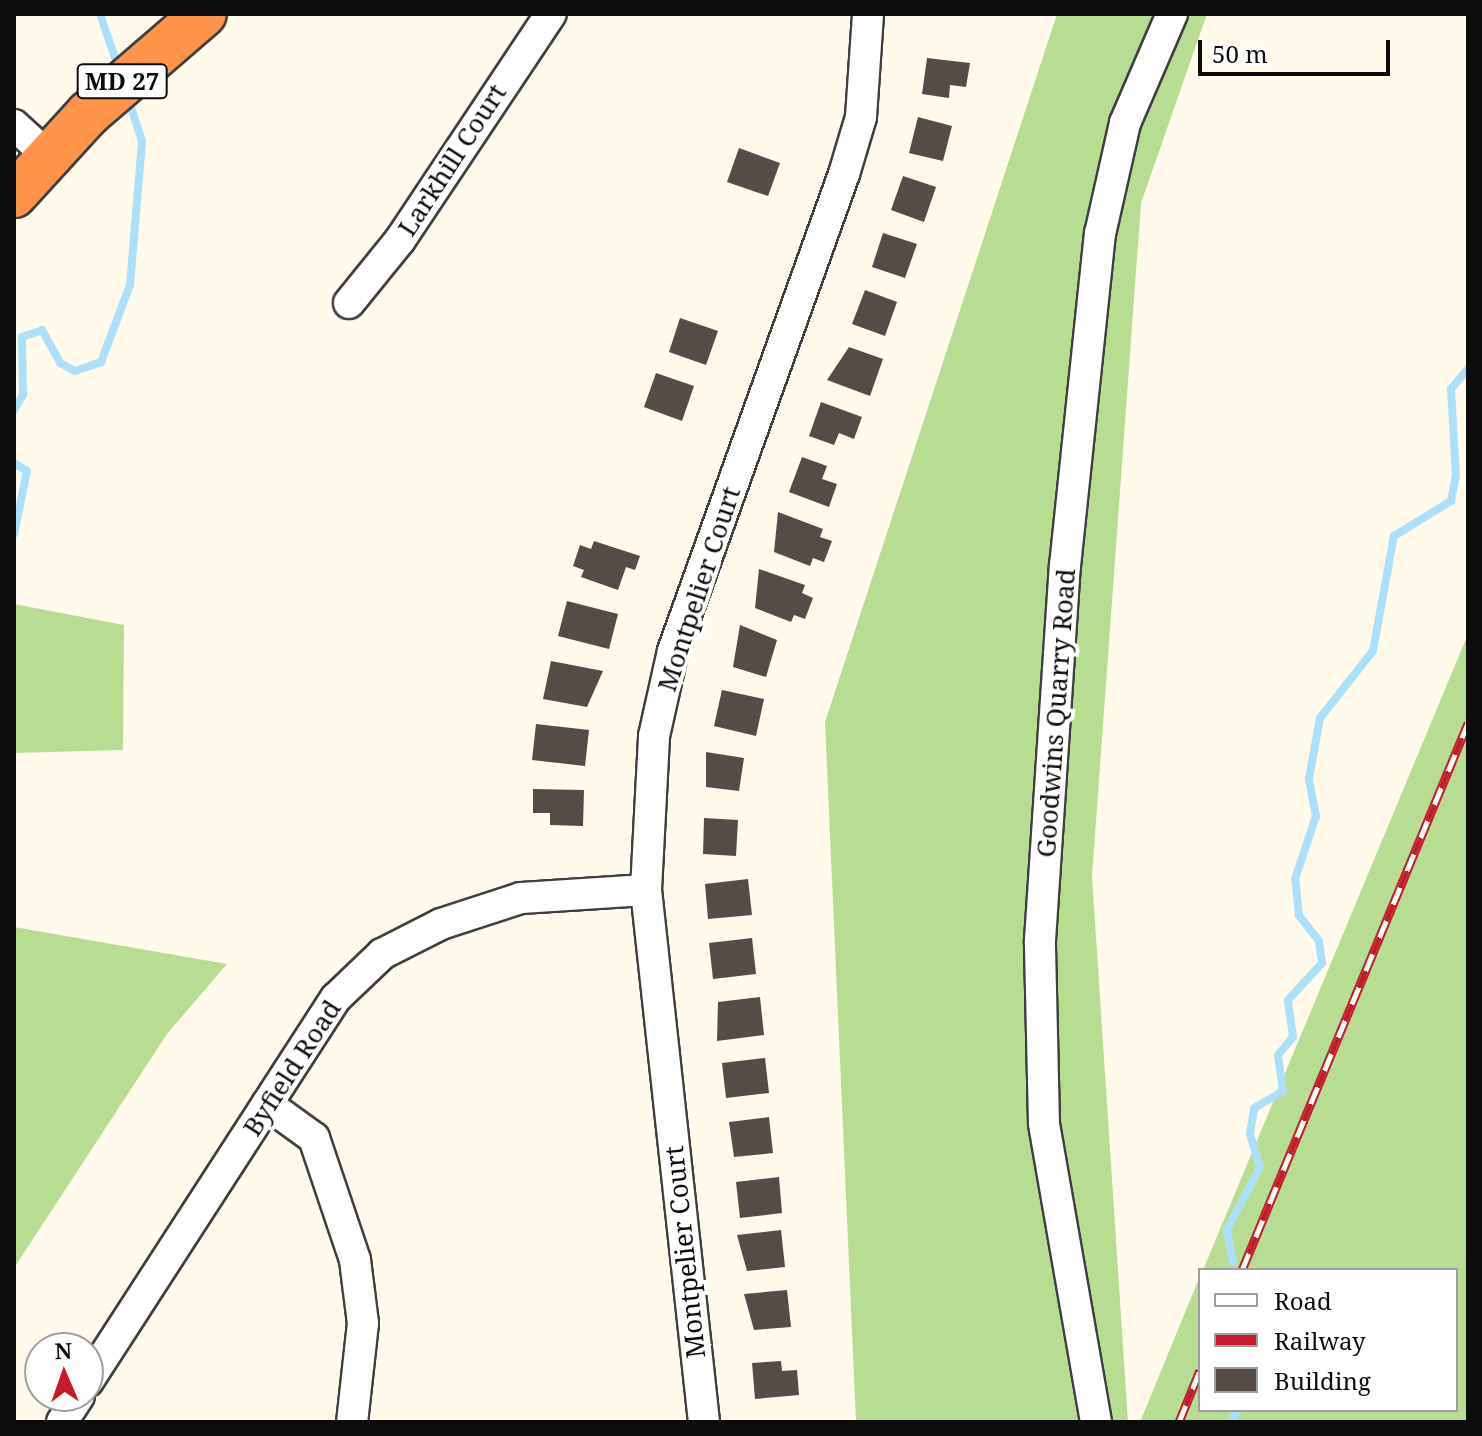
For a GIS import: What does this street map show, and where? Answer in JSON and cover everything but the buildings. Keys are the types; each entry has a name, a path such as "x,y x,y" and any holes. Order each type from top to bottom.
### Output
{"highway":[{"name":"MD 27","path":"14,195 47,155 204,14"}],"street":[{"name":"Larkhill Court","path":"349,303 400,240 551,14"},
{"name":"Montpelier Court","path":"704,1422 646,890 654,736 673,651 844,174 861,117 868,14"},
{"name":"Goodwins Quarry Road","path":"1096,1422 1044,1123 1040,940 1065,566 1100,234 1125,123 1172,14"},
{"path":"14,125 47,155"},
{"name":"Byfield Road","path":"104,1356 336,998 382,954 441,924 521,898 646,890"},
{"path":"267,1104 314,1138 355,1260 363,1323 352,1422"}],"green space":[{"path":"1057,14 1207,14 1141,203 1092,876 1128,1422 856,1422 825,722"},
{"path":"14,604 124,625 123,750 14,753"},
{"path":"1468,634 1468,1422 1140,1422 1198,1281 1198,1412 1458,1412 1458,1268 1204,1268"},
{"path":"14,927 227,964 167,1034 14,1268"}],"waterway":[{"path":"100,14 115,58"},
{"path":"14,410 23,395 22,337 42,330 60,363 75,371 101,362 130,285 142,141 131,108"},
{"path":"1233,1262 1227,1230 1260,1167 1250,1134 1254,1108 1283,1091 1278,1055 1293,1037 1288,1000 1322,963 1319,941 1299,915 1295,879 1316,816 1309,779 1320,718 1373,651 1394,536 1451,501 1456,476 1451,389 1468,369"},
{"path":"14,463 27,471 14,534"},
{"path":"1231,1422 1237,1412"}],"railway":[{"path":"1243,1268 1468,723"},
{"path":"1179,1422 1198,1375"}]}
